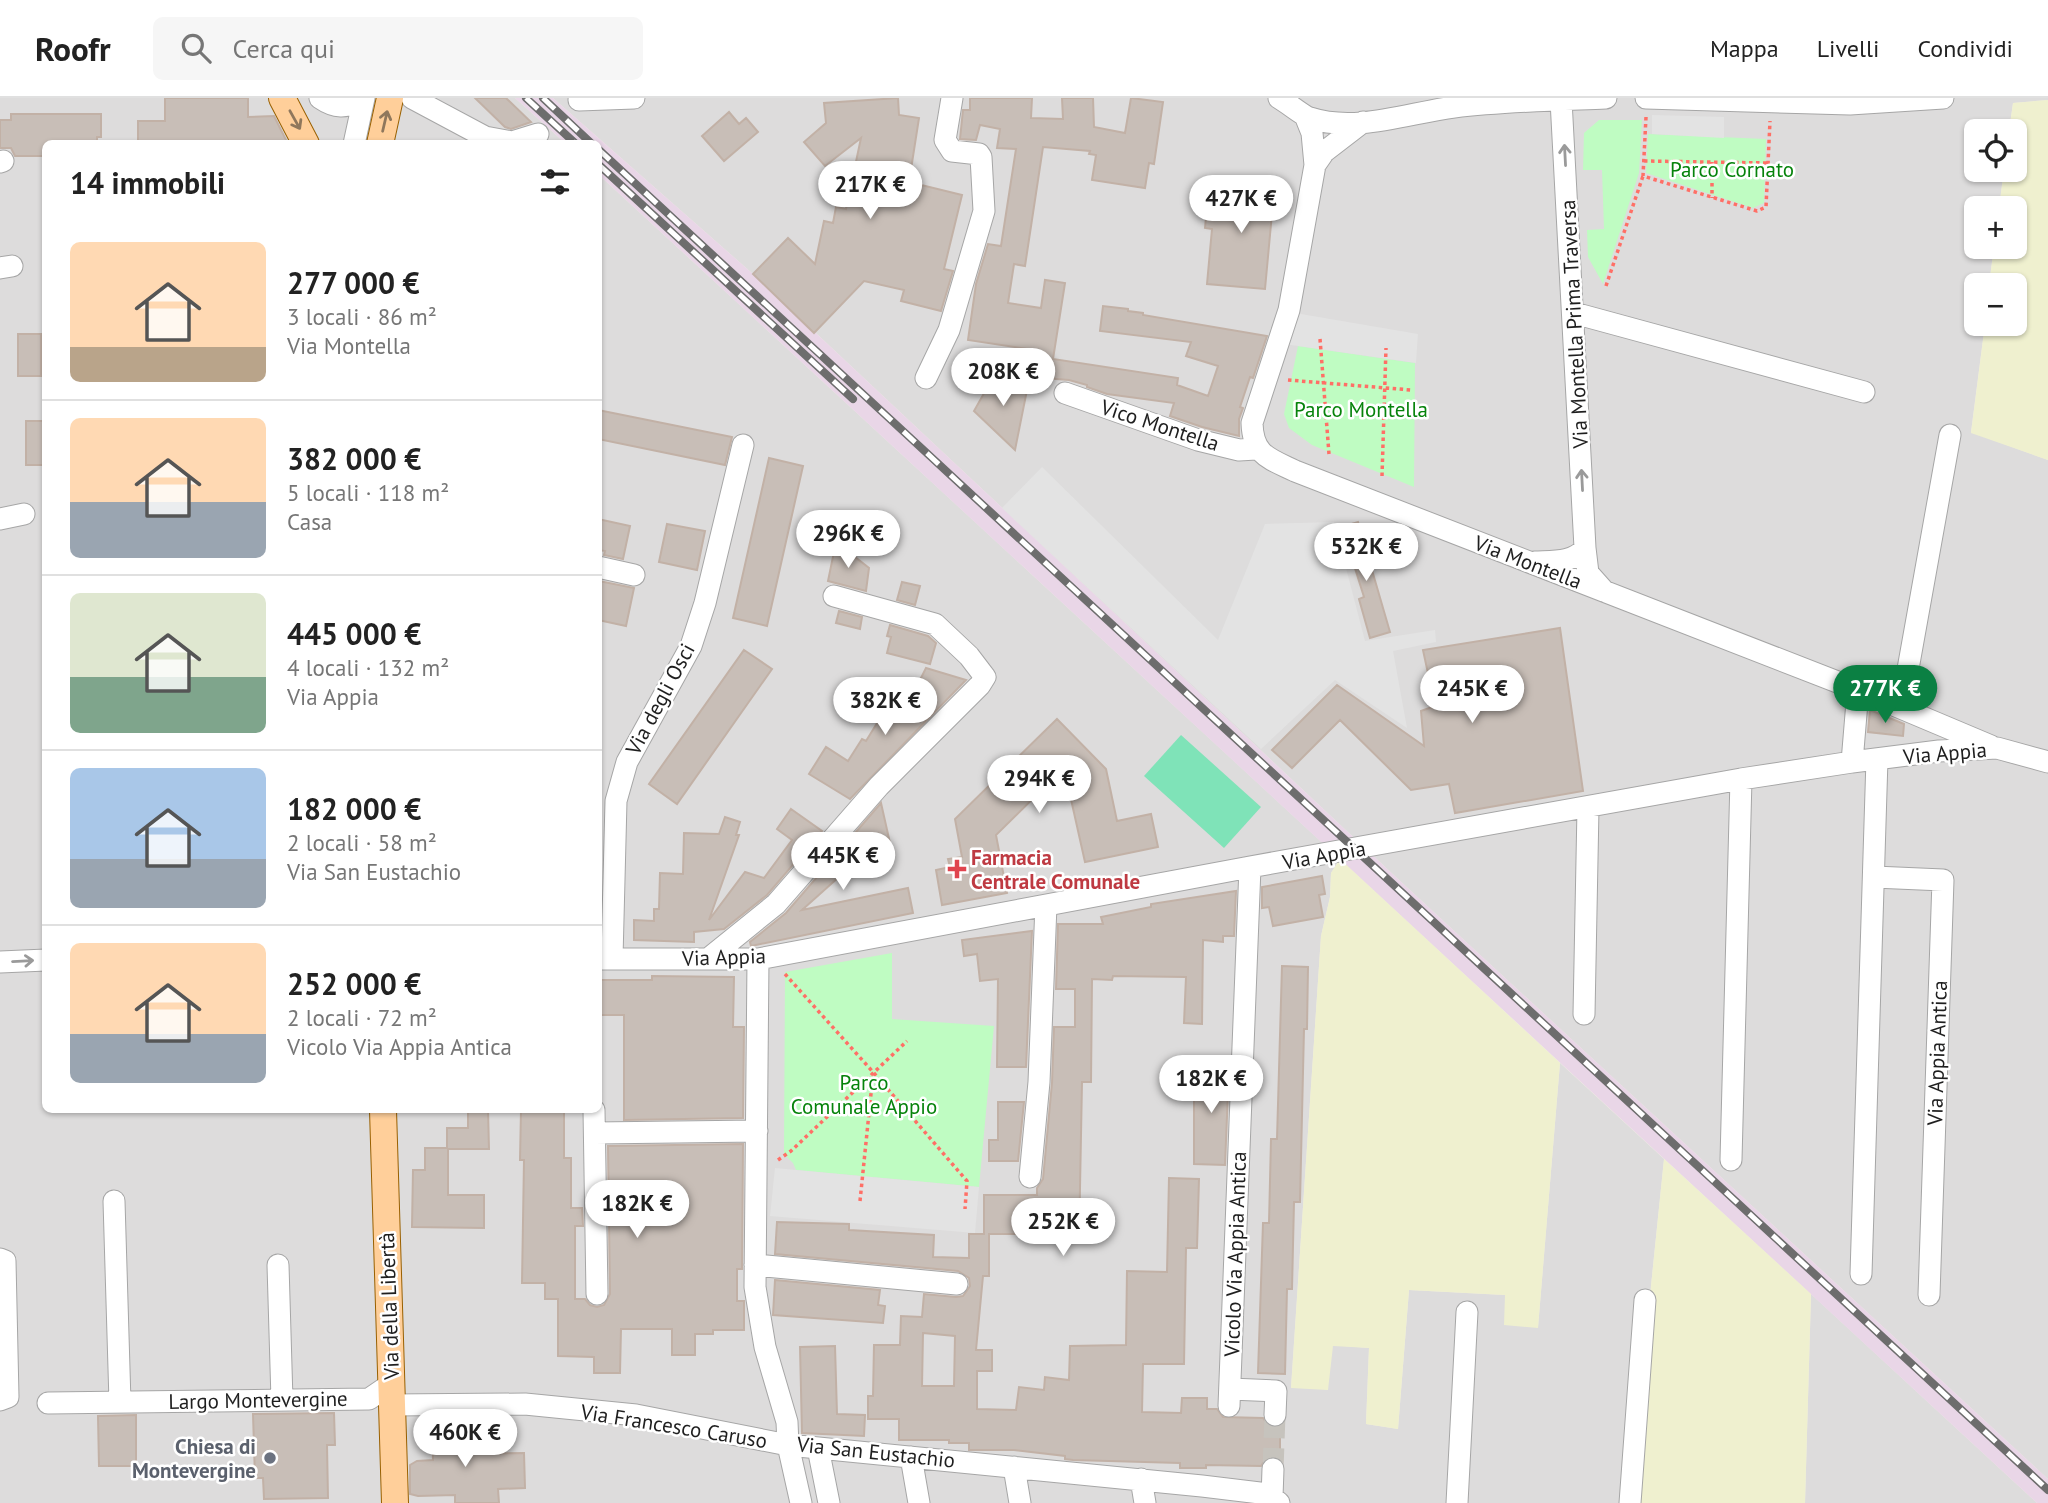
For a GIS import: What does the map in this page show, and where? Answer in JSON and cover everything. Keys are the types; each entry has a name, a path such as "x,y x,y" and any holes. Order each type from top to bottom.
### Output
{"main road":[{"path":"282,98 304,140"},
{"path":"381,140 390,98"},
{"name":"Via della Libertà","path":"383,1113 395,1503"}],"street":[{"path":"320,98 342,108 363,100"},
{"path":"412,98 485,137 501,140"},
{"path":"579,100 635,98"},
{"path":"926,378 949,330 984,211 981,157 979,154 952,151 945,140 952,98"},
{"path":"1294,105 1322,121 1363,122 1455,107 1606,98"},
{"path":"1646,107 1770,107 1943,98"},
{"path":"355,140 363,100"},
{"name":"Via Montella Prima Traversa","path":"1561,100 1585,548 1588,573 1604,592"},
{"path":"1256,449 1252,437 1252,423 1289,310 1315,165 1312,133 1294,105"},
{"path":"1315,165 1324,152 1363,122"},
{"path":"518,140 538,134"},
{"path":"1574,313 1864,392"},
{"name":"Vico Montella","path":"1065,393 1198,440 1239,450 1256,449"},
{"path":"1901,708 1950,435"},
{"name":"Via degli Osci","path":"605,959 616,801 626,762 691,646 705,603 743,445"},
{"name":"Via Montella","path":"1256,449 1270,460 1295,471 1858,690 1997,748"},
{"path":"0,519 24,513"},
{"path":"1528,562 1571,558 1581,554 1585,548"},
{"path":"602,568 634,575"},
{"path":"708,959 776,904 879,786 985,677 969,656 935,624 834,596"},
{"path":"1852,762 1858,690"},
{"name":"Via Appia","path":"605,959 764,958 1250,867 1741,779 1852,762 1939,751 1997,748 2048,762"},
{"path":"1861,1274 1878,759"},
{"path":"1731,1160 1741,779"},
{"path":"1584,1014 1588,808"},
{"name":"Vicolo Via Appia Antica","path":"1250,867 1230,1397 1276,1391 1275,1415"},
{"name":"Via Appia Antica","path":"1874,877 1943,880 1929,1294"},
{"path":"1030,1177 1039,1082 1046,905"},
{"name":"Via San Eustachio","path":"764,958 757,1131 755,1287 765,1347 787,1422 788,1445 1141,1479 1204,1494 1268,1494 1275,1500"},
{"path":"0,962 42,960"},
{"path":"594,1113 597,1293"},
{"path":"595,1133 757,1131"},
{"path":"114,1201 120,1402"},
{"path":"0,1259 5,1261 8,1397 0,1400"},
{"path":"278,1265 282,1400"},
{"path":"755,1265 957,1284"},
{"path":"1630,1503 1645,1300"},
{"path":"1457,1503 1467,1312"},
{"name":"Largo Montevergine","path":"48,1403 369,1399 392,1395"},
{"name":"Via Francesco Caruso","path":"392,1395 636,1415 788,1445"},
{"path":"788,1445 801,1503"},
{"path":"818,1448 830,1503"},
{"path":"911,1457 919,1503"},
{"path":"1014,1467 1020,1503"},
{"path":"1273,1469 1275,1500"},
{"path":"1141,1479 1144,1503"}],"path":[{"path":"1606,286 1643,176 1646,107"},
{"path":"1643,176 1757,211 1766,207 1770,107"},
{"path":"1644,161 1768,163"},
{"path":"1712,162 1712,198"},
{"path":"1320,339 1329,454"},
{"path":"1382,476 1386,348"},
{"path":"1288,380 1411,390"},
{"path":"764,958 873,1072 967,1181 965,1209"},
{"path":"756,1174 791,1152 907,1041"},
{"path":"860,1201 873,1072"}],"shaded area":[{"path":"0,98 515,98 562,140 42,140 42,1113 602,1113 602,178 1340,859 1331,873 1330,897 1321,936 1291,1388 1333,1345 1369,1348 1366,1424 1398,1429 1409,1290 1505,1295 1538,1327 1560,1063 1664,1159 1651,1286 1635,1503 0,1503"},
{"path":"515,98 553,98 601,140 562,140"},
{"path":"553,98 2048,98 2013,103 2011,119 1964,119 1964,182 2002,182 2001,196 1964,196 1964,259 1992,259 1991,273 1964,273 1964,336 1983,336 1971,432 2048,460 2048,1479 1398,879 753,274"},
{"path":"1652,115 1724,117 1724,138 1652,134"},
{"path":"602,141 753,274 1398,879 2048,1479 2048,1503 2037,1503 602,178"},
{"path":"1295,313 1418,334 1416,363 1284,344"},
{"path":"1042,467 1218,640 1265,524 1334,522 1365,641 1435,630 1436,642 1393,651 1407,728 1335,680 1261,749 1002,508"},
{"path":"775,1168 979,1187 975,1233 770,1216"},
{"path":"1811,1294 2037,1503 1805,1503"}],"green space":[{"path":"2048,100 2048,460 1971,433 1983,336 2027,336 2027,273 1991,273 1992,259 2027,259 2027,196 2001,196 2002,182 2027,182 2027,119 2011,119 2013,103"},
{"path":"1599,120 1642,120 1639,173 1603,284 1588,257 1587,230 1604,229 1602,170 1583,170 1584,133"},
{"name":"Parco Cornato","path":"1648,134 1766,139 1764,203 1753,208 1646,173"},
{"name":"Parco Montella","path":"1298,346 1415,363 1414,487 1312,445 1289,428 1284,414"},
{"path":"1181,735 1261,807 1224,848 1144,776"},
{"path":"1340,859 1560,1063 1538,1328 1504,1325 1505,1295 1409,1290 1398,1429 1366,1424 1369,1348 1333,1346 1328,1390 1291,1388 1321,936 1330,897 1331,873"},
{"name":"Parco Comunale Appio","path":"892,953 892,1019 994,1026 979,1187 796,1170 784,1154 785,972"},
{"path":"1664,1159 1811,1294 1805,1503 1635,1503 1651,1286"}],"building":[{"path":"165,98 248,98 248,117 274,116 286,140 138,140 138,121 165,121"},
{"path":"475,98 506,98 531,122 511,129 505,127"},
{"path":"898,98 899,115 919,118 909,182 962,195 944,269 953,271 941,311 901,301 904,290 864,281 814,333 753,274 788,238 815,264 824,221 833,223 836,207 846,209 861,138 825,166 804,142 826,123 824,103"},
{"path":"970,98 1032,98 1031,118 1063,119 1062,98 1093,98 1094,127 1125,133 1131,98 1163,102 1154,164 1149,163 1145,188 1092,180 1096,155 1089,154 1090,151 1043,147 1025,266 1014,264 1008,303 1041,308 1045,280 1065,283 1053,359 1178,378 1177,385 1208,396 1218,366 1186,356 1191,342 1100,331 1103,306 1267,336 1240,407 1243,408 1239,419 1239,436 1170,416 1174,403 1107,394 1069,380 1031,377 1035,350 968,340 976,284 988,244 1001,246 1016,149 997,148 1000,129 980,125 976,140 960,139 963,110 970,110"},
{"path":"729,112 739,124 746,118 758,132 724,161 702,136"},
{"path":"11,114 101,114 101,137 97,137 97,140 42,140 42,156 15,156 11,148 0,148 0,120 11,120"},
{"path":"1236,178 1275,181 1265,289 1207,284 1212,229 1205,228 1208,196 1234,199"},
{"path":"18,334 41,334 41,376 18,376"},
{"path":"996,372 1027,390 1015,450 974,411"},
{"path":"602,411 732,437 725,465 602,440"},
{"path":"26,421 42,421 42,465 26,465"},
{"path":"769,458 803,466 767,626 733,618"},
{"path":"602,520 630,526 623,559 604,555 605,551 602,551"},
{"path":"1358,522 1390,632 1370,638 1359,599 1364,597 1342,527"},
{"path":"667,524 705,531 697,570 659,562"},
{"path":"836,542 869,568 866,591 828,581"},
{"path":"602,582 634,588 626,626 602,621"},
{"path":"902,582 920,586 915,605 897,600"},
{"path":"839,611 862,617 860,629 836,623"},
{"path":"890,625 928,636 936,643 930,664 887,653 891,637 887,636"},
{"path":"1560,628 1583,791 1455,813 1449,784 1411,790 1340,720 1292,768 1272,750 1337,685 1424,746 1421,711 1435,706 1423,650"},
{"path":"744,650 772,669 677,804 649,784"},
{"path":"926,668 966,680 850,799 809,774 826,747 848,761 862,739 866,741 884,712 899,722"},
{"path":"1870,710 1904,724 1903,736 1868,732"},
{"path":"1057,719 1106,769 1117,821 1151,814 1158,847 1085,862 1064,768 996,835 1007,893 942,905 936,870 950,867 948,859 962,857 955,819"},
{"path":"881,803 892,852 866,855 859,859 802,910 908,888 913,913 751,946 750,942 786,913"},
{"path":"791,809 822,831 767,895 724,929 694,932 694,942 634,940 634,920 654,921 654,909 659,909 660,873 683,874 684,833 719,834 725,817 740,822 736,835 739,835 709,920 745,872 764,878 792,840 777,829"},
{"path":"1322,876 1325,894 1319,895 1323,917 1273,926 1269,907 1262,908 1262,887"},
{"path":"1236,891 1234,936 1223,936 1223,942 1203,940 1202,1024 1184,1023 1186,977 1113,976 1112,980 1092,979 1091,1082 1082,1082 1079,1241 1038,1241 1038,1234 989,1234 989,1276 983,1276 976,1350 992,1350 992,1371 977,1371 977,1409 1016,1410 1019,1387 1044,1390 1045,1377 1069,1380 1070,1346 1126,1345 1127,1271 1167,1272 1169,1178 1199,1179 1197,1248 1186,1248 1184,1364 1143,1364 1142,1412 1181,1413 1182,1398 1207,1398 1207,1409 1217,1409 1223,1417 1263,1418 1269,1426 1280,1427 1280,1458 1267,1457 1261,1466 1206,1465 1206,1468 1180,1468 1180,1463 1073,1460 1065,1459 1065,1456 1014,1450 969,1450 969,1443 949,1443 949,1440 899,1440 899,1419 868,1419 868,1396 873,1396 874,1345 900,1345 901,1316 922,1317 924,1294 963,1296 970,1286 969,1278 958,1271 775,1254 777,1222 849,1224 849,1230 934,1235 933,1257 969,1258 969,1234 984,1234 984,1195 1037,1195 1037,1188 1043,1179 1054,1027 1075,1027 1075,989 1056,989 1058,924 1103,924 1101,917 1151,907 1151,904","holes":["923,1333 955,1336 954,1386 922,1386"]},
{"path":"1032,931 1026,1067 997,1067 998,979 980,981 977,954 964,956 962,940"},
{"path":"1282,966 1308,967 1300,1202 1294,1202 1292,1289 1287,1289 1285,1374 1258,1373 1263,1223 1269,1223 1271,1139 1277,1139"},
{"path":"652,976 734,977 733,1027 744,1027 743,1118 624,1120 624,1015 602,1015 602,980 652,980"},
{"path":"1194,1067 1229,1068 1225,1165 1194,1164"},
{"path":"998,1102 1024,1102 1018,1161 989,1161 989,1140 998,1140"},
{"path":"468,1113 488,1113 489,1149 448,1149 448,1195 484,1195 484,1228 412,1227 413,1170 425,1170 425,1148 447,1148 447,1128 468,1128"},
{"path":"521,1113 564,1113 564,1158 571,1158 571,1208 582,1208 583,1226 575,1226 575,1299 585,1299 590,1305 597,1307 604,1305 610,1294 608,1146 743,1144 742,1269 737,1269 737,1301 744,1301 744,1330 713,1330 713,1334 695,1334 695,1355 672,1355 672,1329 621,1329 620,1373 594,1373 594,1357 558,1356 558,1299 545,1299 545,1283 522,1283 524,1160 520,1160"},
{"path":"775,1280 880,1290 878,1305 885,1306 883,1323 773,1315"},
{"path":"835,1346 837,1414 865,1415 864,1436 802,1433 800,1347"},
{"name":"Chiesa di Montevergine","path":"334,1413 335,1445 327,1445 328,1498 264,1499 263,1478 255,1478 253,1414"},
{"path":"136,1415 136,1466 99,1466 98,1416"},
{"path":"479,1426 480,1454 524,1453 525,1488 498,1489 499,1503 455,1503 455,1495 410,1494 410,1465 417,1461 433,1460 432,1427"}],"tunnel":[{"path":"1273,1469 1275,1415"}],"railway":[{"path":"526,98 572,140"},
{"path":"543,98 588,140"},
{"path":"602,153 2048,1490"},
{"path":"602,168 853,399"}],"place":[{"name":"Farmacia Centrale Comunale","path":"957,869"},
{"name":"Chiesa di Montevergine","path":"270,1458"}]}
